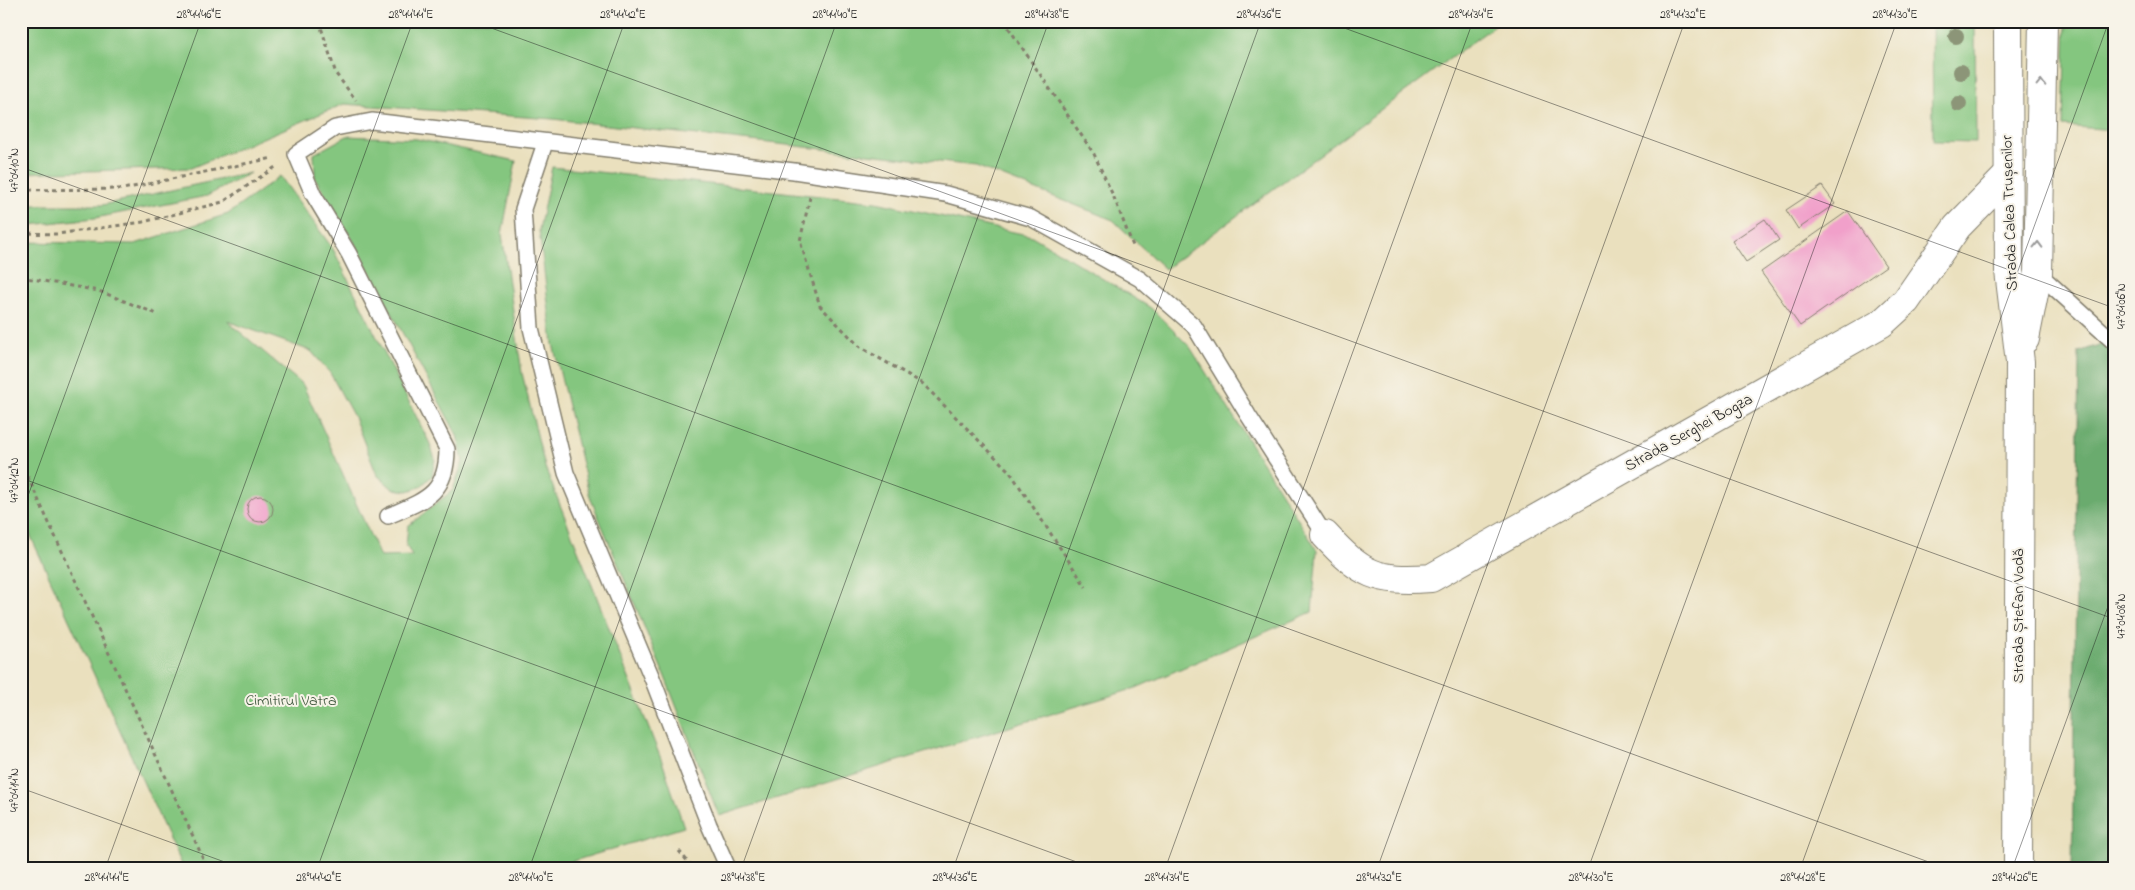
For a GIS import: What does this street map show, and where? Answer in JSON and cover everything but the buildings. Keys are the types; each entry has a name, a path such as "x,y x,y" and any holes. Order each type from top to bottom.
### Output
{"main road":[{"name":"Strada Calea Trușenilor","path":"2008,21 2007,176 2009,271 2020,362"},
{"name":"Strada Calea Trușenilor","path":"2020,362 2038,273 2043,21"},
{"name":"Strada Serghei Bogza","path":"1325,534 1350,561 1372,574 1398,581 1431,578 1882,323 1906,301 1957,227 2007,176"},
{"name":"Strada Ștefan Vodă","path":"2018,869 2020,362"}],"lane":[{"path":"388,516 417,503 438,487 447,468 447,449 350,254 313,194 296,154 334,128 372,120 416,124 545,143 815,174 946,194 1031,218 1140,279 1194,326 1325,534"},
{"path":"545,143 523,209 524,229 531,328 566,473 652,678 709,825 728,868"},
{"path":"2038,273 2114,342"}],"path":[{"path":"319,21 336,74 372,120"},
{"path":"1004,21 1094,154 1115,200 1136,254 1140,279"},
{"path":"21,190 123,189 296,154"},
{"path":"21,233 57,234 143,222 223,202 296,154"},
{"path":"815,174 800,241 820,306 860,346 922,382 1010,472 1086,587"},
{"path":"21,277 99,291 157,314"},
{"path":"21,462 208,869"},
{"path":"679,851 694,869"}],"green space":[{"path":"21,21 1501,21 1165,269 1113,220 976,166 553,119 344,104 191,168 21,173"},
{"path":"1932,21 1975,21 1976,142 1933,141"},
{"path":"2066,21 2114,21 2114,130 2063,126"},
{"name":"Cimitirul Vatra","path":"347,136 417,139 516,161 502,234 522,373 545,467 663,764 684,827 567,863 569,869 183,869 21,515 21,242 135,244 228,214 280,176 333,249 430,444 435,459 432,476 420,487 408,491 393,489 377,475 354,417 330,373 311,351 227,321 303,385 380,557 412,556 406,545 408,526 453,490 463,461 457,435 354,242 315,178 314,154"},
{"path":"552,167 876,202 1032,236 1151,308 1190,347 1317,550 1312,612 1136,688 719,816 665,677 590,497 553,344 539,230"},
{"path":"250,173 207,196 95,218 21,226 21,205 102,205"},
{"path":"2104,343 2114,353 2114,869 2072,869 2079,352"}]}
